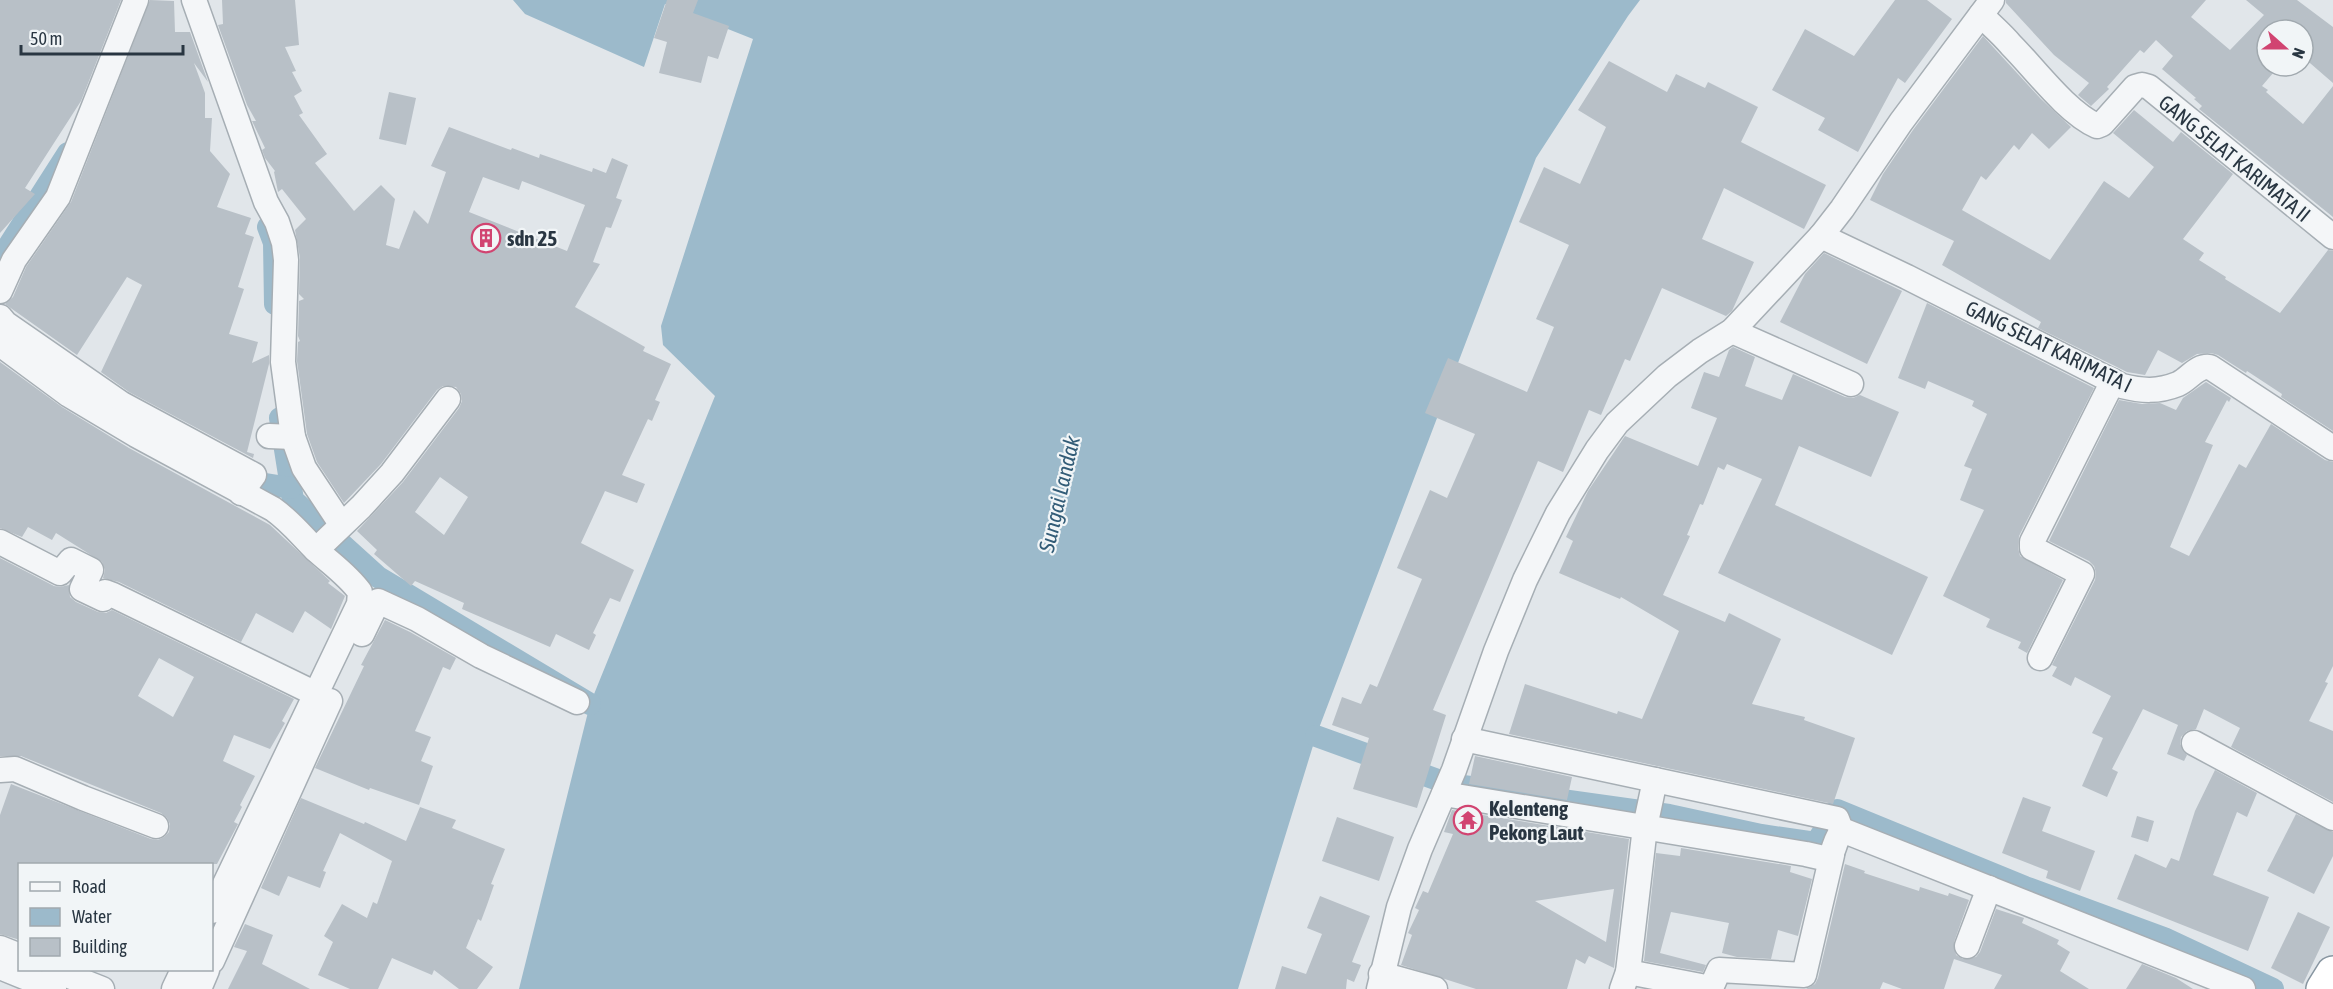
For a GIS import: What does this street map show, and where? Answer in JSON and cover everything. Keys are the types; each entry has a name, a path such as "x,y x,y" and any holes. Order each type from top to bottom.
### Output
{"street":[{"path":"0,291 14,260 58,197 136,0"},
{"path":"194,0 259,182 284,243 283,362 293,437 304,468 341,524"},
{"path":"1435,989 1380,981 1399,907 1420,849 1454,770 1496,651 1525,580 1558,513 1597,450 1617,423 1652,389 1700,351 1732,331 1821,236 1986,7"},
{"name":"GANG SELAT KARIMATA II","path":"1986,7 2012,45 2048,86 2088,122 2097,126 2102,124 2135,87 2142,85 2149,87 2333,237"},
{"name":"GANG SELAT KARIMATA I","path":"1821,236 1907,276 2113,381 2143,391 2160,389 2180,383 2201,368 2210,367 2333,448"},
{"path":"1,328 69,395 117,412 247,484 273,509 290,521 316,550 369,596 417,619 481,656 577,702"},
{"path":"1732,331 1851,384"},
{"path":"2040,658 2082,574 2032,548 2032,542 2113,381"},
{"path":"316,550 361,507 392,473 448,399"},
{"path":"269,436 293,437"},
{"path":"0,542 60,573 71,560 91,570 82,589 103,599 105,592 112,595 316,694"},
{"path":"286,775 316,694 359,604 369,596"},
{"path":"213,956 224,900 286,775 369,596"},
{"path":"1464,740 1838,819 1842,832"},
{"path":"2194,743 2333,818"},
{"path":"0,770 15,769 156,826"},
{"path":"1655,780 1645,827 1625,981 1711,988 1719,970 1804,975 1832,855 1842,832"},
{"path":"1444,794 1806,854 1823,859 1828,859 1832,855"},
{"path":"1842,832 1847,832 2243,989"},
{"path":"1967,946 1989,888"},
{"path":"0,948 18,955"},
{"path":"0,967 54,989"},
{"path":"59,971 102,989"},
{"path":"174,989 182,971"},
{"path":"199,989 206,971"}],"water":[{"name":"Sungai Landak","path":"513,0 1640,0 1536,158 1316,736 1238,989 519,989 590,704 715,396 663,345 661,326 753,39 665,4 644,67 525,14"}],"building":[{"path":"0,0 121,0 81,101 25,188 35,194 0,233"},
{"path":"150,0 174,1 175,32 190,32 208,82 194,63 205,93 205,118 212,118 210,151 230,174 217,207 251,218 245,234 254,237 238,287 244,289 229,334 258,342 252,363 269,355 269,364 247,452 254,454 253,458 129,392 101,372 142,285 127,277 77,355 5,304 13,297 26,267 71,202"},
{"path":"222,0 295,0 299,45 285,47 296,71 292,72 302,91 294,96 303,113 299,115 327,154 315,163 354,211 381,185 395,199 386,245 399,249 414,210 428,224 446,172 431,166 449,127 511,150 512,148 539,158 540,154 592,172 593,168 606,173 612,158 628,165 616,198 622,200 611,228 606,227 593,262 600,264 575,307 645,347 643,351 671,364 655,400 660,402 652,421 648,419 622,475 645,484 637,503 605,491 581,543 634,570 620,602 610,598 593,633 596,635 589,650 556,634 550,647 462,609 464,603 415,581 411,586 374,554 377,550 357,531 403,482 459,408 462,401 461,394 456,387 443,386 437,390 381,464 344,503 317,462 307,434 297,361 298,342 300,341 298,336 299,301 304,299 299,294 300,258 295,230 306,219 282,189 278,192 275,171 265,158 262,150 265,148 252,121 256,121 247,105 218,25 223,24","holes":["483,177 519,190 522,181 585,205 567,251 469,212","440,477 468,497 444,535 415,512"]},
{"path":"667,0 698,0 693,13 729,26 718,59 708,56 701,83 659,73 667,42 654,38"},
{"path":"1895,0 1927,0 1952,19 1905,83 1898,78 1858,152 1818,130 1825,118 1772,90 1805,29 1854,56"},
{"path":"2006,0 2206,0 2191,17 2230,50 2255,24 2255,78 2269,78 2262,86 2268,90 2266,92 2303,124 2333,86 2333,217 2199,109 2202,106 2194,99 2196,98 2162,69 2173,56 2156,40 2144,53 2140,50 2107,87 2109,89 2091,106 2078,95 2089,83 2054,55 2006,3"},
{"path":"2246,0 2297,0 2333,27 2333,83 2315,67 2315,18 2261,18 2264,15"},
{"path":"1983,36 2041,99 2071,127 2049,149 2032,133 2019,150 2014,145 1986,180 1981,176 1962,210 2050,260 2104,181 2129,198 2154,167 2113,133 2134,110 2173,142 2181,132 2233,174 2183,239 2204,253 2199,260 2280,313 2328,250 2333,251 2333,431 2281,397 2282,394 2218,355 2197,354 2182,363 2158,350 2145,375 2127,372 2038,328 2041,322 1942,265 1954,241 1870,200 1883,174 1913,130"},
{"path":"1609,61 1667,92 1676,74 1705,88 1708,82 1758,107 1741,142 1826,185 1804,229 1724,188 1702,239 1754,262 1732,311 1726,316 1662,288 1630,361 1625,359 1601,415 1589,410 1563,472 1538,461 1433,710 1446,715 1417,808 1353,789 1369,738 1332,725 1342,697 1361,704 1370,684 1377,687 1422,579 1397,568 1430,490 1447,498 1475,434 1425,413 1448,358 1527,392 1554,327 1536,319 1569,245 1519,222 1544,167 1580,184 1606,127 1578,110"},
{"path":"389,92 416,98 406,145 379,139"},
{"path":"1824,253 1902,291 1867,364 1780,322 1805,274"},
{"path":"1927,303 2094,388 2019,536 2020,556 2063,580 2027,653 2018,648 2021,642 1986,627 1990,619 1943,596 1984,510 1960,500 1972,469 1964,466 1987,414 1972,406 1974,401 1928,381 1925,389 1898,378"},
{"path":"1733,347 1755,357 1745,386 1782,400 1793,374 1845,397 1853,398 1860,395 1899,412 1871,477 1799,446 1775,505 1928,577 1892,655 1718,573 1762,479 1727,464 1724,470 1718,467 1703,505 1700,504 1687,535 1690,536 1663,595 1725,622 1729,613 1781,639 1752,704 1805,717 1804,720 1855,738 1833,804 1509,734 1525,684 1617,714 1618,711 1642,719 1679,631 1621,597 1620,599 1559,573 1573,541 1566,537 1588,491 1625,436 1698,466 1717,418 1691,408 1704,372 1719,377 1729,350"},
{"path":"0,362 62,407 129,448 270,525 330,581 328,583 345,596 331,629 305,611 293,633 256,613 241,642 119,582 103,578 105,570 102,562 56,533 52,540 28,527 22,537 0,528"},
{"path":"2206,382 2231,398 2229,402 2227,400 2205,442 2213,445 2170,547 2189,556 2239,464 2246,468 2271,424 2325,460 2333,462 2333,666 2325,682 2328,683 2309,721 2333,731 2333,802 2231,747 2240,728 2204,709 2196,729 2187,731 2181,737 2180,744 2187,755 2184,761 2167,754 2178,725 2143,709 2112,769 2118,772 2107,797 2082,786 2103,738 2092,733 2111,696 2075,677 2071,686 2052,676 2057,667 2052,665 2095,580 2096,573 2089,561 2049,541 2119,400 2142,404 2160,403 2176,410 2183,398"},
{"path":"0,558 54,586 69,585 70,597 76,602 98,612 106,613 112,610 294,699 282,721 285,723 270,749 234,735 223,761 255,776 240,805 242,807 234,822 238,824 217,864 18,863 18,939 0,934 0,815 11,784 151,839 158,840 164,837 169,832 170,824 161,813 21,756 0,756","holes":["159,658 194,677 173,717 138,696"]},
{"path":"385,620 456,658 450,670 443,667 415,731 431,737 421,761 433,766 419,805 370,788 369,790 315,768 364,666 361,665"},
{"path":"1475,756 1572,777 1567,800 1469,784"},
{"path":"2215,770 2257,793 2247,817 2237,812 2213,875 2269,897 2248,951 2117,899 2135,854 2166,868 2171,858 2179,861 2195,811"},
{"path":"2023,797 2051,807 2042,831 2095,851 2080,891 2046,878 2048,871 2002,853"},
{"path":"301,798 364,824 365,822 406,841 420,807 456,820 452,828 505,849 491,884 494,885 481,921 478,919 466,948 493,967 477,989 459,989 434,970 432,975 392,958 378,989 350,989 318,975 333,942 324,936 342,904 367,918 373,902 377,904 392,861 340,833 323,871 326,872 320,888 288,876 279,896 261,888"},
{"path":"1452,810 1629,839 1614,968 1589,956 1585,964 1576,959 1567,989 1476,989 1401,965 1412,935 1408,933 1419,910 1415,908 1423,891 1428,893 1453,834 1444,832","holes":["1614,889 1606,942 1535,901"]},
{"path":"2296,814 2333,832 2333,856 2314,894 2267,871"},
{"path":"2137,816 2154,821 2148,842 2131,837"},
{"path":"1337,817 1394,837 1379,881 1322,861"},
{"path":"1681,848 1791,866 1790,872 1812,879 1798,936 1778,930 1771,959 1737,957 1722,953 1729,923 1671,912 1660,953 1706,965 1703,972 1644,961 1656,853 1680,856"},
{"path":"1845,864 1865,871 1864,873 1919,891 1920,887 1969,900 1954,942 1956,955 1963,959 1976,957 1980,952 1996,909 2024,918 2022,923 2059,940 2057,944 2070,952 2060,971 2089,989 1994,989 2002,975 1954,959 1944,989 1902,989 1883,982 1880,989 1806,989 1815,984 1818,978"},
{"path":"1320,896 1370,916 1352,962 1361,965 1354,982 1347,979 1346,989 1275,989 1282,966 1306,974 1322,934 1307,928"},
{"path":"2298,912 2330,927 2303,984 2271,968"},
{"path":"245,924 273,935 262,964 310,989 228,989 247,951 234,947"},
{"path":"2142,964 2176,978 2193,989 2126,989"}],"waterway":[{"path":"0,259 68,153"},
{"path":"268,227 274,243 275,304"},
{"path":"280,418 293,500 378,577 590,704"},
{"path":"235,474 253,482 291,488"},
{"path":"1316,736 1449,784 1669,815 1761,835 1816,843 1837,810 2025,887 2164,938 2273,989"},
{"path":"213,930 228,895"}],"place":[{"name":"sdn 25","path":"486,238"},
{"name":"Kelenteng Pekong Laut","path":"1468,820"}]}
